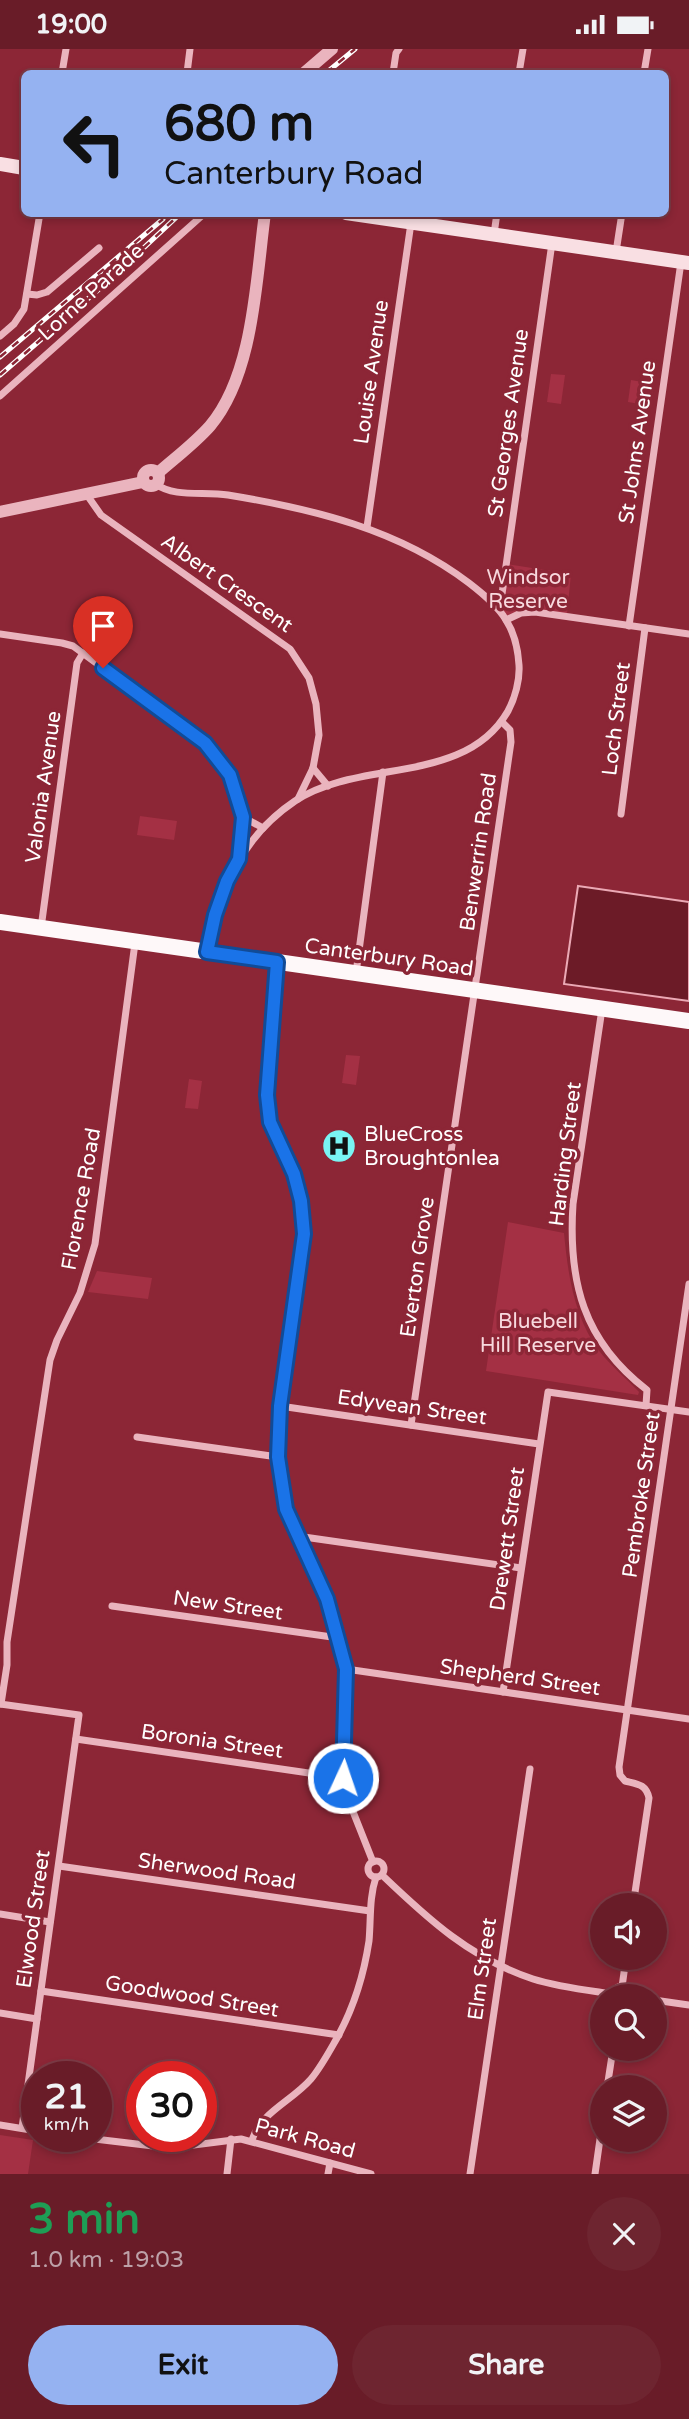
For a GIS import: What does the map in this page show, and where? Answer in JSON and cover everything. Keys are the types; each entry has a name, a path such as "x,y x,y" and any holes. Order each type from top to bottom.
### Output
{"main road":[{"path":"0,165 21,168"},
{"path":"383,217 685,263"},
{"name":"Canterbury Road","path":"0,922 689,1021"}],"street":[{"path":"62,70 66,49"},
{"path":"187,70 190,49"},
{"path":"308,70 332,49"},
{"path":"520,70 523,49"},
{"path":"644,70 648,49"},
{"path":"394,70 398,51"},
{"path":"0,336 22,315 39,217"},
{"name":"Lorne Parade","path":"0,396 201,217"},
{"path":"0,512 152,480 210,425 230,395 242,365 264,217"},
{"path":"494,235 496,217"},
{"path":"616,253 621,217"},
{"name":"Louise Avenue","path":"367,527 411,222"},
{"name":"St Georges Avenue","path":"496,607 502,594 552,243"},
{"path":"27,294 42,295 47,292 99,248"},
{"name":"St Johns Avenue","path":"629,626 685,263"},
{"path":"152,480 164,490 223,494 292,506 367,527 412,547 454,572 496,607 506,620 517,646 520,671 513,702 502,722 480,744 451,758 328,786 298,800 263,828 239,859 227,881 215,915 207,952"},
{"name":"Albert Crescent","path":"87,495 101,515 290,649 309,678 316,704 318,735 313,768 298,800"},
{"path":"506,620 521,613 535,612 689,634"},
{"name":"Loch Street","path":"621,814 645,628"},
{"path":"0,634 62,643 83,653 205,743 230,775 243,817 239,859"},
{"name":"Valonia Avenue","path":"41,928 77,663 83,653"},
{"name":"Benwerrin Road","path":"475,991 511,742 510,730 502,722"},
{"path":"313,768 328,786"},
{"path":"356,973 383,772"},
{"path":"243,817 263,828"},
{"name":"Florence Road","path":"1,1704 7,1665 7,1643 50,1360 80,1293 97,1233 135,942"},
{"path":"277,962 267,1095 270,1122 294,1174 301,1201 304,1234 280,1406 278,1457 286,1509 327,1599 346,1669 343,1778 350,1804 373,1862 369,1871 379,1876 450,1936 484,1958 533,1979 590,1990"},
{"name":"Everton Grove","path":"411,1425 475,991"},
{"name":"Harding Street","path":"602,1009 573,1204 573,1264 579,1295 591,1327 606,1351 646,1390 646,1405"},
{"name":"Pembroke Street","path":"636,1893 648,1790 641,1784 625,1781 620,1775 619,1767 689,1284"},
{"name":"Drewett Street","path":"503,1692 548,1392 646,1405"},
{"path":"646,1405 689,1412"},
{"name":"Edyvean Street","path":"280,1406 539,1444"},
{"path":"137,1437 278,1457"},
{"path":"298,1536 521,1568"},
{"name":"New Street","path":"112,1606 339,1638"},
{"name":"Shepherd Street","path":"346,1669 689,1719"},
{"name":"Elwood Street","path":"1,1704 79,1715 31,2061"},
{"name":"Boronia Street","path":"76,1739 343,1778"},
{"name":"Elm Street","path":"470,2174 530,1769"},
{"path":"252,2140 261,2121 312,2078 339,2035 363,1974 369,1939 371,1892 384,1868 382,1864 373,1862"},
{"name":"Sherwood Road","path":"59,1865 370,1911"},
{"path":"0,1914 50,1921"},
{"name":"Goodwood Street","path":"41,1990 339,2035"},
{"path":"667,2002 689,2005"},
{"path":"0,2013 37,2019"},
{"path":"0,2125 21,2128"},
{"path":"227,2174 230,2139"},
{"name":"Park Road","path":"112,2141 170,2148 230,2139 252,2140 370,2174"},
{"path":"595,2174 598,2152"},
{"path":"328,2174 330,2163"}],"green space":[{"path":"551,374 565,375 561,404 547,402"},
{"path":"631,380 654,384 651,406 628,402"},
{"name":"Windsor Reserve","path":"507,564 571,574 567,614 537,610 506,618 498,606"},
{"path":"140,816 177,821 174,840 137,835"},
{"path":"346,1055 360,1056 356,1085 342,1083"},
{"path":"189,1079 202,1081 198,1109 185,1108"},
{"name":"Bluebell Hill Reserve","path":"508,1222 564,1233 570,1280 584,1325 600,1352 639,1392 638,1395 486,1371"},
{"path":"97,1271 152,1278 148,1299 88,1292"},
{"path":"0,2135 21,2138 21,2152 31,2152 28,2174 0,2174"}],"shaded area":[{"path":"578,886 689,902 689,1001 564,984"}],"railway":[{"path":"330,70 355,49"},
{"path":"0,375 177,217"},
{"path":"0,357 163,219"}],"place":[{"name":"BlueCross Broughtonlea","path":"339,1146"}],"route":[{"path":"103,668 205,743 230,775 243,817 239,859 227,881 215,915 207,952 277,962 267,1095 270,1122 294,1174 301,1201 304,1234 280,1406 278,1457 286,1509 327,1599 346,1669 343,1778"}]}
